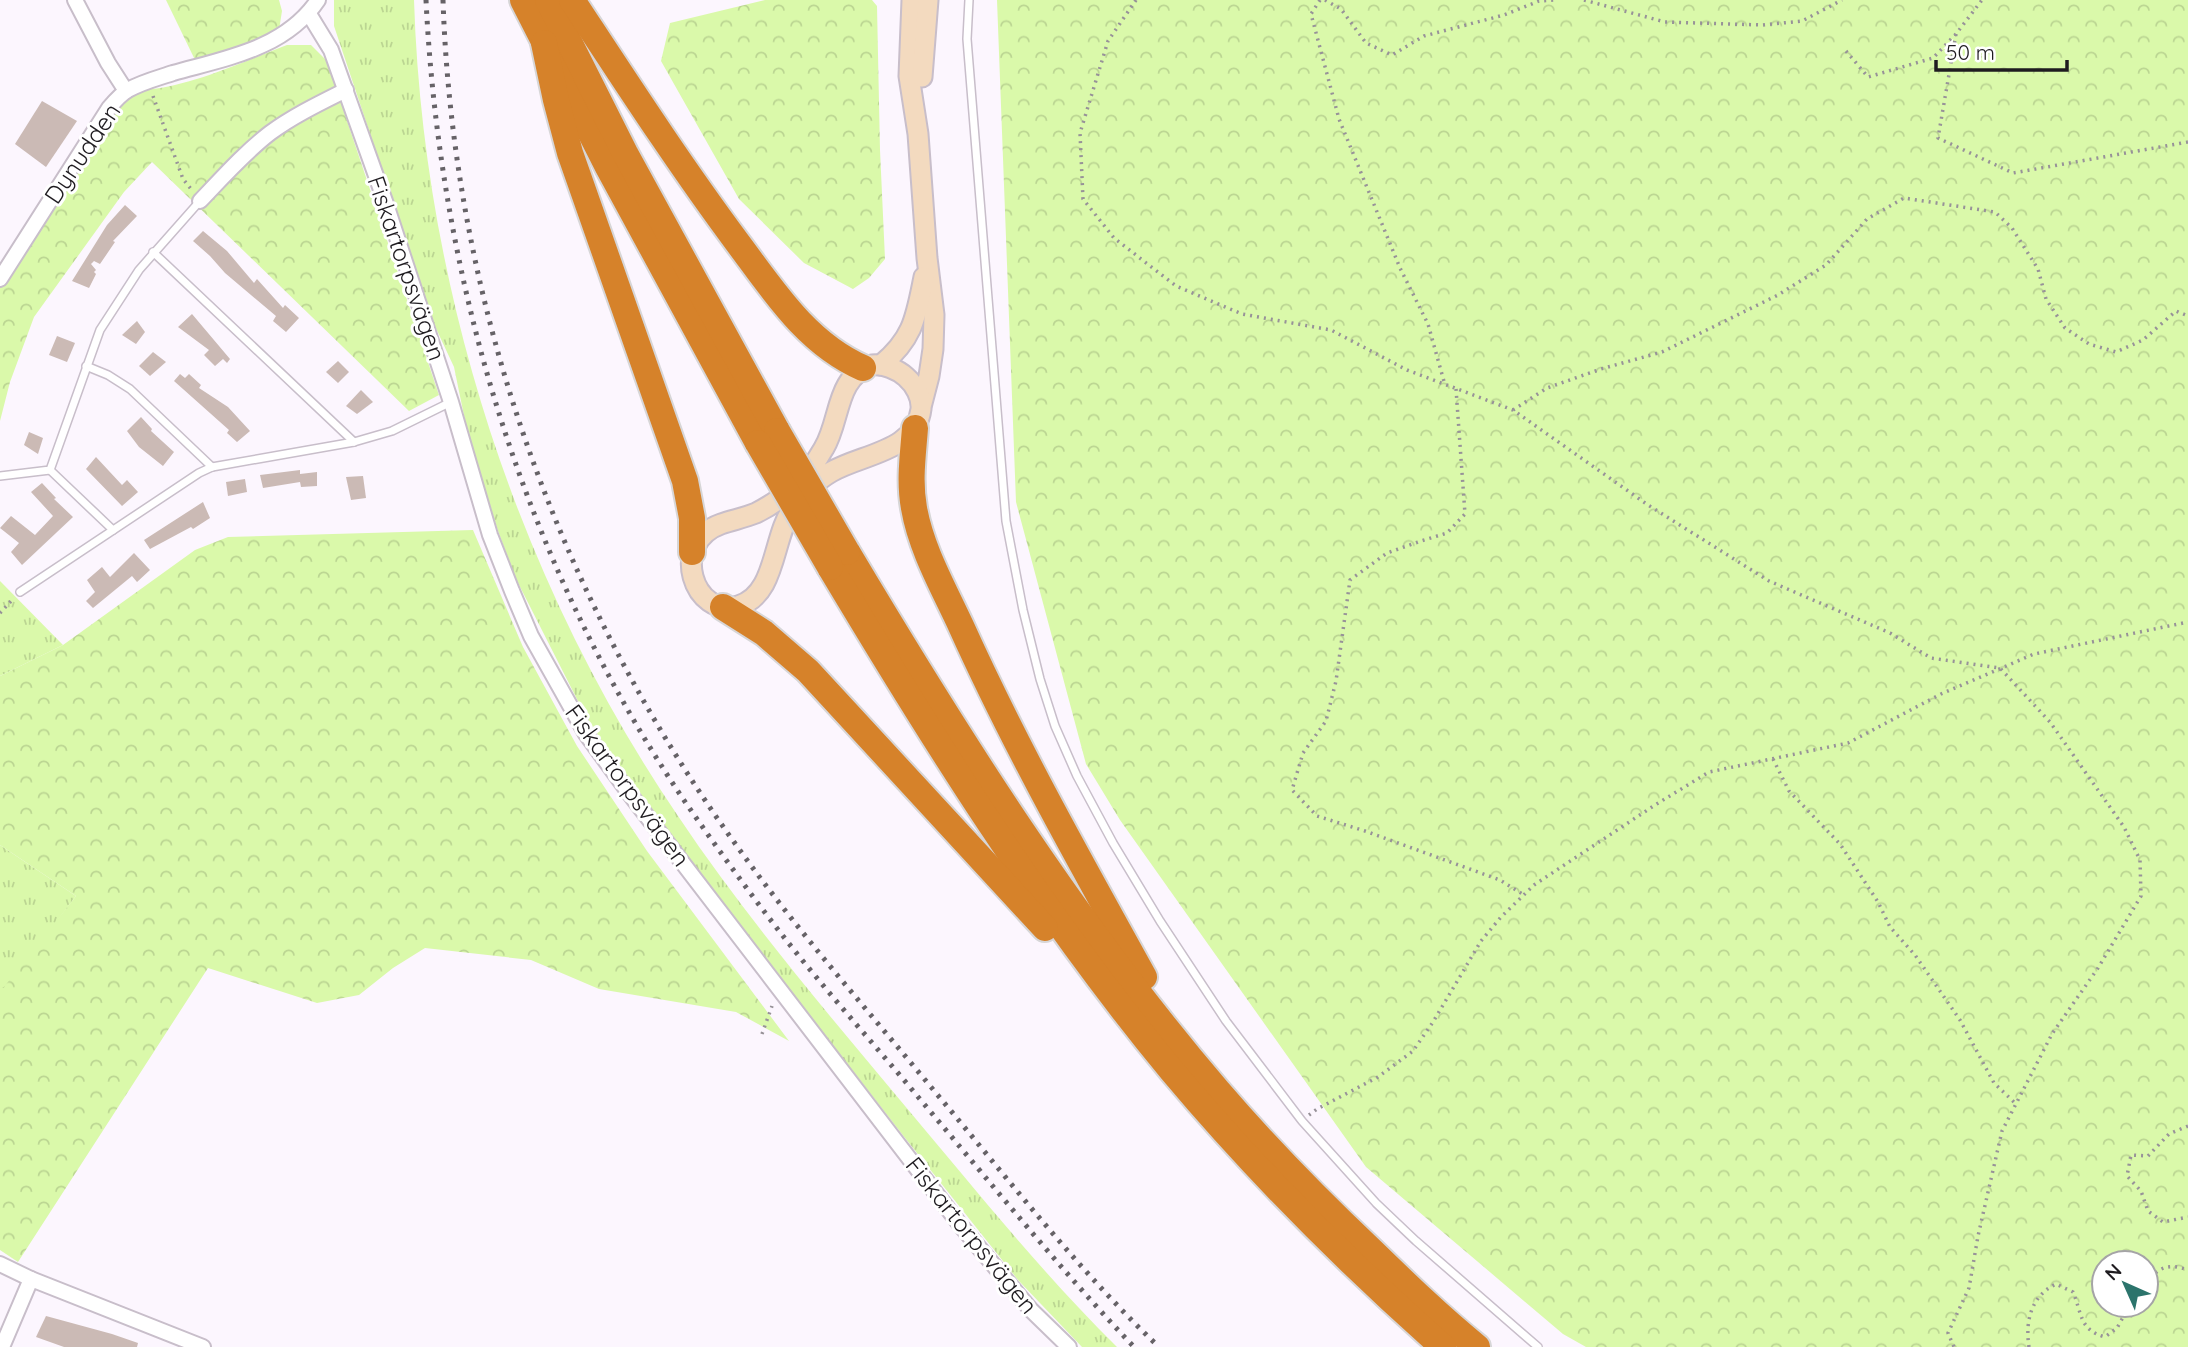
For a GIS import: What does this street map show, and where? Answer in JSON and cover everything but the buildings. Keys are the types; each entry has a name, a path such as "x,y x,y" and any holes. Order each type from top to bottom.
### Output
{"highway":[{"path":"523,0 544,43 839,560 890,667 986,818 1131,1020 1202,1106 1302,1215 1381,1292 1443,1347"},
{"path":"548,0 767,437"},
{"path":"572,0 685,171 791,312 819,343 846,361 872,367"},
{"path":"544,43 570,153 685,481 691,511 692,552"},
{"path":"918,415 911,487 914,511 926,550 1030,768 1183,1049"},
{"path":"839,560 908,655 1013,817 1096,936 1183,1049 1319,1200 1477,1347"},
{"path":"723,607 764,633 808,671 1131,1020"}],"main road":[{"path":"912,0 909,76 918,134 934,315 929,376 918,415 893,447 830,472 792,508 767,580 759,593 738,606 723,607 710,601 699,591 692,578 692,552 700,537 711,528 774,503 801,478 825,448 848,383 896,352 910,334 928,258"},
{"path":"918,134 928,0"},
{"path":"872,367 901,373 909,379 915,386 918,415"}],"street":[{"path":"75,0 125,91"},
{"name":"Dynudden","path":"0,279 108,108 125,91 147,81 264,46 284,35 309,14 318,0"},
{"name":"Fiskartorpsvägen","path":"309,14 331,50 420,303 490,536 531,636 559,687 586,734 622,783 961,1226 1031,1310 1069,1347"},
{"path":"200,201 271,132 345,90"},
{"path":"0,1264 31,1279 203,1347"},
{"path":"2,1347 31,1279"}],"lane":[{"path":"969,0 968,52 1006,521 1023,610 1055,726 1077,776 1160,921 1226,1021 1302,1121 1376,1203 1538,1347"},
{"path":"50,470 100,330 153,252 200,201"},
{"path":"153,252 354,442"},
{"path":"86,366 131,389 212,467"},
{"path":"20,592 212,467 354,442 392,430 451,402"},
{"path":"0,476 50,470"},
{"path":"50,470 113,530"}],"path":[{"path":"1136,0 1108,41 1080,133 1083,199 1114,238 1176,286 1242,314 1331,330 1407,370 1513,410 1648,505 1769,582 1890,633 1931,658 2000,668 2050,723 2124,827 2140,860 2141,896 2098,968 2052,1034 2002,1131 1969,1289 1948,1333 1954,1347"},
{"path":"1445,385 1428,324 1400,268 1339,119 1311,15 1322,0 1341,9 1366,43 1392,55 1424,36 1504,15 1539,1 1555,0"},
{"path":"1584,0 1665,22 1763,25 1802,21 1842,0"},
{"path":"1846,51 1868,77 1933,58 1982,0"},
{"path":"1956,34 1938,138 2013,173 2188,142"},
{"path":"147,81 183,179 200,201"},
{"path":"1513,410 1547,388 1662,352 1779,295 1826,265 1867,219 1904,198 1995,212 2012,228 2038,270 2046,299 2065,328 2089,344 2116,352 2143,340 2176,312 2188,317"},
{"path":"1456,389 1465,514 1447,533 1387,553 1350,580 1336,681 1326,722 1303,753 1292,790 1317,816 1500,880 1524,895"},
{"path":"0,613 20,592"},
{"path":"1302,1121 1317,1109 1378,1077 1413,1052 1481,941 1534,885 1709,772 1848,743 1941,694 2034,654 2188,622"},
{"path":"1773,759 1789,790 1840,844 1878,902 1890,927 1915,955 1960,1020 1994,1083 2016,1104"},
{"path":"762,1034 779,987"},
{"path":"2188,1126 2169,1134 2148,1156 2131,1155 2127,1175 2141,1191 2148,1211 2163,1223 2188,1217"},
{"path":"2160,1270 2174,1265 2188,1270"},
{"path":"2029,1347 2029,1318 2035,1301 2046,1289 2056,1284 2073,1292 2081,1321 2095,1334 2105,1337 2117,1328 2122,1319"}],"green space":[{"path":"166,0 279,0 282,11 279,30 250,45 196,62"},
{"path":"334,0 414,0 421,108 436,215 459,322 489,426 526,529 570,628 621,724 678,816 785,961 1006,1226 1060,1288 1117,1347 1082,1347 1018,1280 634,790 585,715 516,579 498,531 468,435 454,367 433,322 334,26"},
{"path":"765,0 872,0 877,6 885,259 869,278 853,289 804,263 739,199 661,61 670,23"},
{"path":"997,0 2188,0 2188,1347 1586,1347 1563,1334 1366,1167 1120,820 1086,764 1016,502"},
{"path":"287,45 311,45 327,61 439,395 409,411 152,162 124,192 34,317 10,382 0,421 0,283 124,89 151,89 184,83"},
{"path":"473,530 523,647 577,746 647,851 789,1041 736,1012 599,989 531,960 425,948 393,968 359,995 317,1003 208,968 18,1262 0,1250 0,992 76,896 0,845 0,676 63,645 195,550 228,537"},
{"path":"0,581 63,645 0,676"},
{"path":"0,845 76,896 0,996"}],"railway":[{"path":"426,0 435,107 450,214 473,320 502,423 539,525 582,623 632,718 690,809 771,921 1025,1224 1134,1347"},
{"path":"443,0 451,113 468,225 493,335 526,442 567,548 616,650 671,748 734,842 781,905 1042,1220 1128,1317 1159,1347"}]}
